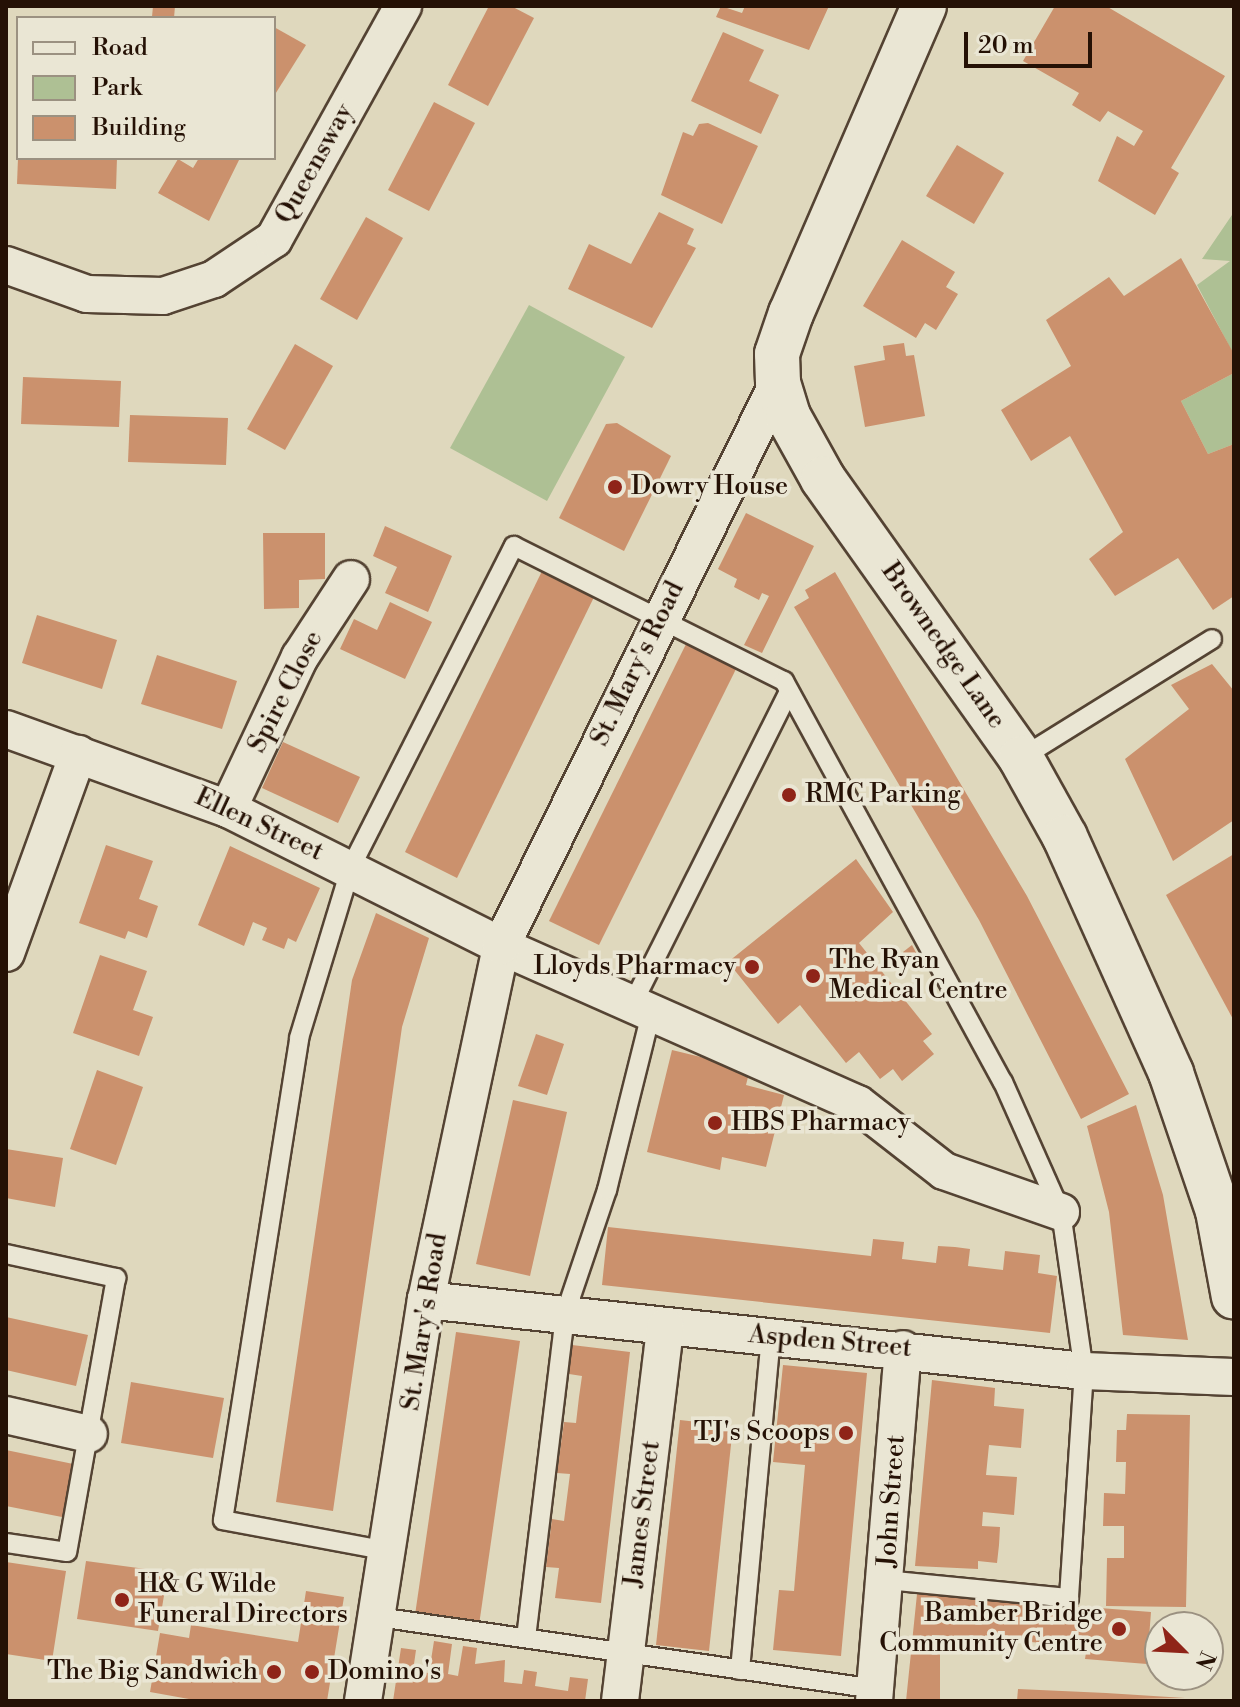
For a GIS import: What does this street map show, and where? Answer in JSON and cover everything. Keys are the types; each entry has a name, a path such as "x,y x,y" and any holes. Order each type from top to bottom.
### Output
{"main road":[{"name":"Brownedge Lane","path":"924,6 791,313 777,354 778,383 788,416 823,479 1021,758 1065,837 1171,1073 1218,1211 1234,1297"}],"street":[{"name":"Queensway","path":"6,265 87,294 163,296 214,279 274,239 403,6"},
{"name":"St. Mary's Road","path":"363,1701 426,1300 501,946 778,383"},
{"name":"Spire Close","path":"228,809 300,657 351,579"},
{"name":"Ellen Street","path":"6,729 228,809 351,867 501,946"},
{"path":"6,953 78,754"},
{"path":"501,946 858,1104 944,1171 1061,1212"},
{"name":"Aspden Street","path":"426,1300 665,1327 903,1349 1084,1371 1234,1377"},
{"name":"James Street","path":"620,1701 665,1327"},
{"name":"John Street","path":"875,1695 903,1349"},
{"path":"6,1415 89,1434"}],"lane":[{"path":"388,1551 223,1520 299,1038 351,867 514,546 784,681 1003,1082 1061,1212 1084,1371 1069,1598 886,1580"},
{"path":"1021,758 1212,639"},
{"path":"526,1638 565,1314 607,1190 641,1009 789,692"},
{"path":"6,1254 116,1278 67,1552 6,1543"},
{"path":"740,1670 771,1337"},
{"path":"378,1617 740,1670 875,1695"}],"green space":[{"path":"1234,212 1234,355 1197,285 1230,261 1202,259"},
{"path":"529,305 625,357 547,501 450,448"},
{"path":"1234,373 1234,444 1208,454 1181,401"}],"building":[{"path":"153,6 175,6 174,16 152,16"},
{"path":"489,6 511,6 534,18 488,106 448,85"},
{"path":"721,6 742,13 745,6 829,6 809,50 716,17"},
{"path":"1055,6 1106,6 1225,76 1171,168 1179,173 1155,215 1098,181 1117,136 1134,146 1143,131 1108,111 1100,122 1072,105 1079,93 1023,61"},
{"path":"276,28 306,45 276,93"},
{"path":"723,32 764,50 749,81 779,95 761,134 691,101"},
{"path":"434,102 475,123 429,211 388,190"},
{"path":"708,123 758,146 722,224 661,195 683,132 693,136 699,124"},
{"path":"957,145 1004,173 974,224 926,196"},
{"path":"18,160 117,160 116,189 17,184"},
{"path":"177,160 193,168 198,160 239,160 209,221 158,193"},
{"path":"659,212 694,229 687,244 696,248 652,328 568,289 589,244 631,264"},
{"path":"366,217 403,238 357,320 320,299"},
{"path":"902,240 955,272 946,287 958,294 936,330 925,323 916,338 863,306"},
{"path":"1181,258 1234,354 1234,373 1181,401 1208,454 1234,444 1234,596 1213,610 1178,558 1115,596 1089,559 1123,532 1070,436 1031,461 1001,410 1071,366 1046,320 1109,277 1124,296"},
{"path":"904,343 906,356 914,355 925,416 865,427 854,366 885,360 883,346"},
{"path":"295,344 333,366 285,450 247,429"},
{"path":"23,377 121,381 119,427 21,424"},
{"path":"130,415 228,418 226,465 128,462"},
{"name":"Dowry House","path":"617,423 671,456 624,551 559,518 606,424"},
{"path":"746,513 814,546 762,653 744,645 769,596 762,593 759,600 734,587 737,579 718,569"},
{"path":"385,526 452,556 428,612 385,593 397,567 373,556"},
{"path":"263,533 325,533 325,579 299,580 299,608 264,609"},
{"path":"544,567 596,593 457,878 405,852"},
{"path":"835,572 1027,896 1129,1094 1081,1119 979,920 794,607 809,598 805,590"},
{"path":"390,602 432,622 405,679 340,649 354,619 377,630"},
{"path":"37,615 117,640 102,689 22,663"},
{"path":"689,638 739,663 599,945 549,921"},
{"path":"157,655 237,681 222,729 141,704"},
{"path":"1212,664 1234,691 1234,820 1173,861 1125,759 1189,709 1171,685"},
{"path":"283,742 360,777 338,823 262,788"},
{"path":"106,845 153,861 139,899 158,906 147,938 128,931 125,939 79,923"},
{"path":"230,846 320,888 296,942 288,938 284,949 262,940 267,928 253,922 244,946 198,925"},
{"path":"1234,854 1234,1021 1166,895"},
{"name":"The Ryan Medical Centre","path":"856,859 893,912 859,943 932,1034 923,1041 934,1054 902,1081 893,1069 880,1079 859,1052 846,1063 800,1005 778,1024 728,962"},
{"path":"376,913 429,938 402,1027 333,1511 276,1502 352,980"},
{"path":"912,945 922,964 913,970 903,952"},
{"path":"100,955 147,971 133,1010 153,1017 139,1056 73,1033"},
{"path":"536,1034 564,1044 547,1095 518,1086"},
{"name":"HBS Pharmacy","path":"672,1050 750,1069 746,1085 784,1095 766,1167 722,1157 720,1170 647,1152"},
{"path":"97,1070 143,1087 116,1165 70,1149"},
{"path":"513,1100 567,1112 530,1276 476,1264"},
{"path":"1136,1105 1163,1195 1188,1340 1123,1335 1109,1212 1087,1126"},
{"path":"6,1149 63,1158 55,1207 6,1198"},
{"path":"608,1227 871,1256 873,1239 904,1242 902,1259 936,1263 938,1246 955,1247 970,1249 968,1266 1003,1270 1005,1251 1040,1255 1038,1273 1057,1276 1050,1333 602,1285"},
{"path":"6,1317 88,1335 76,1386 6,1370"},
{"path":"456,1332 520,1341 479,1625 415,1615"},
{"path":"572,1345 630,1352 601,1603 555,1598 559,1568 546,1567 552,1519 564,1521 570,1474 557,1473 564,1422 576,1423 582,1376 569,1374"},
{"path":"783,1365 867,1373 841,1656 773,1650 779,1590 794,1591 805,1465 773,1462"},
{"path":"932,1380 995,1388 994,1406 1024,1409 1021,1448 989,1445 986,1475 1017,1477 1014,1515 983,1512 982,1526 1000,1527 999,1545 997,1563 978,1561 978,1569 915,1566"},
{"path":"131,1382 224,1398 213,1458 121,1443"},
{"path":"1127,1414 1190,1415 1186,1607 1106,1606 1107,1558 1124,1558 1124,1526 1103,1526 1104,1493 1125,1494 1126,1462 1116,1462 1117,1430 1126,1430"},
{"path":"680,1420 733,1426 709,1651 656,1645"},
{"path":"6,1450 78,1465 67,1518 6,1506"},
{"name":"H& G Wilde Funeral Directors","path":"86,1561 168,1572 158,1631 77,1619"},
{"path":"6,1562 66,1571 52,1661 6,1654"},
{"path":"306,1591 344,1597 327,1701 200,1701 150,1692 160,1633 189,1638 191,1625 298,1642"},
{"path":"917,1594 1144,1611 1144,1664 1085,1659 1087,1646 932,1635 931,1648 940,1648 940,1701 906,1701"},
{"path":"434,1641 452,1644 448,1674 458,1676 463,1646 477,1648 475,1664 505,1660 504,1682 522,1684 524,1670 537,1672 535,1686 568,1691 570,1677 588,1679 585,1701 393,1701 401,1648 416,1650 413,1671 429,1673"},
{"path":"1018,1689 1106,1693 1185,1698 1017,1701"}],"place":[{"name":"Dowry House","path":"615,487"},
{"name":"RMC Parking","path":"789,795"},
{"name":"Lloyds Pharmacy","path":"752,967"},
{"name":"The Ryan Medical Centre","path":"813,976"},
{"name":"HBS Pharmacy","path":"715,1123"},
{"name":"TJ's Scoops","path":"846,1433"},
{"name":"H& G Wilde Funeral Directors","path":"122,1600"},
{"name":"Bamber Bridge Community Centre","path":"1119,1629"},
{"name":"The Big Sandwich","path":"274,1672"},
{"name":"Domino's","path":"312,1672"}]}
